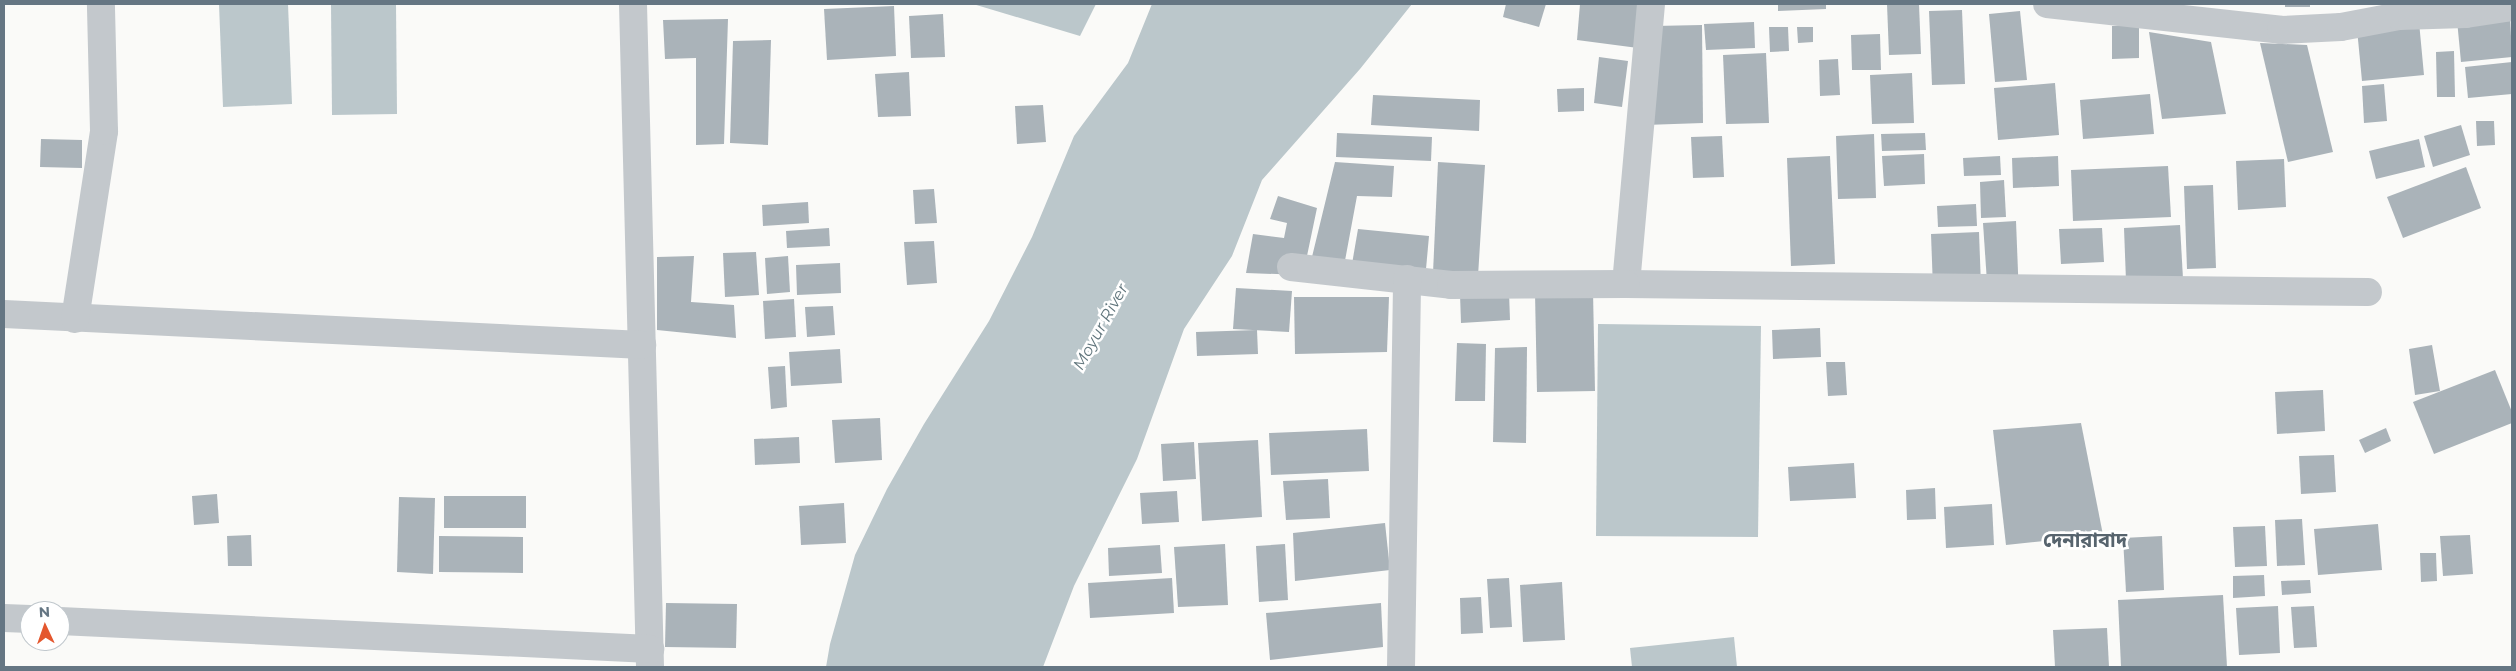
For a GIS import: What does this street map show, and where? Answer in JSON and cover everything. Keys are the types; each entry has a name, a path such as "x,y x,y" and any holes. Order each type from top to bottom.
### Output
{"street":[{"path":"75,319 104,131 102,4"},
{"path":"70,622 650,658 633,4"},
{"path":"1626,284 1651,4"},
{"path":"2047,4 2281,30 2341,27 2399,16 2466,14 2512,7"},
{"path":"1291,267 1451,285 1626,284 2368,292"},
{"path":"1401,667 1407,279"},
{"path":"4,314 75,319 642,345"},
{"path":"4,618 20,619"}],"water":[{"path":"219,4 288,4 292,104 223,107"},
{"path":"331,4 396,4 397,114 332,115"},
{"path":"973,4 1096,4 1080,36"},
{"name":"Moyur River","path":"1152,4 1412,4 1360,69 1262,180 1232,256 1184,329 1137,459 1074,586 1043,667 826,667 830,644 855,555 887,489 924,424 989,321 1032,237 1074,136 1128,63"},
{"path":"1598,324 1761,326 1758,537 1596,536"},
{"path":"1734,637 1737,667 1632,667 1630,648"}],"building":[{"path":"1506,4 1546,4 1539,27 1503,17"},
{"path":"1580,4 1642,4 1638,48 1577,40"},
{"path":"1778,4 1826,4 1826,9 1778,11"},
{"path":"1887,4 1919,4 1921,54 1889,55"},
{"path":"2285,4 2310,4 2310,7 2285,7"},
{"path":"894,6 896,56 827,60 824,9"},
{"path":"1962,10 1965,84 1932,85 1929,11"},
{"path":"2020,11 2027,80 1995,82 1989,14"},
{"path":"943,14 945,57 911,58 909,16"},
{"path":"2510,15 2512,57 2461,62 2457,20"},
{"path":"728,19 724,144 696,145 696,58 665,59 663,20"},
{"path":"1754,22 1755,48 1706,50 1704,24"},
{"path":"2419,22 2424,75 2362,81 2357,29"},
{"path":"1702,25 1703,123 1645,125 1654,26"},
{"path":"2139,25 2139,58 2112,59 2112,26"},
{"path":"1769,27 1788,27 1789,51 1770,52"},
{"path":"1797,27 1813,27 1813,42 1798,43"},
{"path":"2149,32 2211,42 2226,114 2162,119"},
{"path":"1880,34 1881,70 1852,70 1851,35"},
{"path":"771,40 768,145 730,143 733,41"},
{"path":"2260,43 2307,45 2333,152 2288,162"},
{"path":"2454,51 2455,97 2437,97 2436,52"},
{"path":"1766,53 1769,123 1726,124 1723,55"},
{"path":"1599,57 1628,61 1622,107 1594,103"},
{"path":"1838,59 1840,95 1820,96 1819,60"},
{"path":"2512,62 2512,94 2468,98 2465,67"},
{"path":"909,72 911,116 878,117 875,74"},
{"path":"1912,73 1914,123 1872,124 1870,75"},
{"path":"2055,83 2059,135 1998,140 1994,88"},
{"path":"2384,84 2387,121 2364,123 2362,86"},
{"path":"1584,88 1584,111 1558,112 1557,89"},
{"path":"2150,94 2154,134 2083,139 2080,100"},
{"path":"1373,95 1480,100 1479,131 1371,125"},
{"path":"1043,105 1046,142 1017,144 1015,106"},
{"path":"2476,121 2494,121 2495,145 2477,146"},
{"path":"2461,125 2470,155 2433,167 2424,136"},
{"path":"1337,133 1432,137 1431,161 1336,157"},
{"path":"1925,133 1926,150 1882,151 1881,134"},
{"path":"1874,134 1876,198 1838,199 1836,136"},
{"path":"1722,136 1724,177 1693,178 1691,137"},
{"path":"41,139 82,140 82,168 40,167"},
{"path":"2419,139 2425,167 2376,179 2369,151"},
{"path":"1924,154 1925,184 1884,186 1882,156"},
{"path":"1830,156 1835,264 1791,266 1787,158"},
{"path":"2000,156 2001,175 1964,176 1963,158"},
{"path":"2058,156 2059,186 2013,188 2012,158"},
{"path":"2284,159 2286,207 2238,210 2236,161"},
{"path":"1335,162 1394,166 1392,197 1357,196 1344,266 1311,261"},
{"path":"1438,162 1485,165 1478,276 1433,273"},
{"path":"2168,166 2171,217 2073,221 2071,170"},
{"path":"2466,167 2481,208 2403,238 2387,197"},
{"path":"2004,180 2006,217 1981,218 1980,182"},
{"path":"2213,185 2216,268 2187,269 2184,186"},
{"path":"934,189 937,223 915,224 913,190"},
{"path":"1278,196 1317,208 1303,275 1246,273 1253,234 1284,238 1287,223 1270,219"},
{"path":"808,202 809,223 763,226 762,205"},
{"path":"1976,204 1977,226 1938,227 1937,206"},
{"path":"2016,221 2019,297 1988,297 1983,223"},
{"path":"2180,225 2183,279 2126,281 2124,228"},
{"path":"829,228 830,246 787,248 786,231"},
{"path":"2102,228 2104,262 2061,264 2059,229"},
{"path":"1358,229 1429,236 1426,269 1351,270"},
{"path":"1979,232 1981,286 1933,288 1931,234"},
{"path":"934,241 937,283 907,285 904,242"},
{"path":"756,252 759,295 725,297 723,253"},
{"path":"694,256 691,302 734,305 736,338 657,330 657,257"},
{"path":"788,256 790,292 767,294 765,258"},
{"path":"840,263 841,293 797,295 796,265"},
{"path":"1236,288 1292,291 1289,332 1233,329"},
{"path":"1593,291 1595,391 1537,392 1535,293"},
{"path":"1509,292 1510,320 1461,323 1460,294"},
{"path":"1294,297 1389,297 1387,352 1295,354"},
{"path":"794,299 796,337 765,339 763,301"},
{"path":"833,306 835,335 807,337 805,307"},
{"path":"1820,328 1821,357 1773,359 1772,330"},
{"path":"1257,330 1258,354 1197,356 1196,332"},
{"path":"1457,343 1486,344 1485,401 1455,401"},
{"path":"2432,345 2440,391 2415,395 2409,349"},
{"path":"1527,347 1526,443 1493,442 1495,348"},
{"path":"840,349 842,383 791,386 789,352"},
{"path":"1826,362 1845,362 1847,395 1828,396"},
{"path":"785,366 787,407 771,409 768,367"},
{"path":"2495,370 2512,412 2512,423 2434,454 2413,402"},
{"path":"2323,390 2325,431 2277,434 2275,392"},
{"path":"880,418 882,460 835,463 832,420"},
{"path":"2081,423 2103,535 2006,545 1993,430"},
{"path":"2386,428 2391,441 2365,453 2359,440"},
{"path":"1367,429 1369,471 1271,475 1269,433"},
{"path":"799,437 800,463 755,465 754,439"},
{"path":"1258,440 1262,517 1202,521 1198,443"},
{"path":"1194,442 1196,479 1163,481 1161,444"},
{"path":"2334,455 2336,492 2301,494 2299,456"},
{"path":"1854,463 1856,498 1790,501 1788,467"},
{"path":"1328,479 1330,518 1286,520 1283,481"},
{"path":"1935,488 1936,519 1907,520 1906,490"},
{"path":"1177,491 1179,522 1142,524 1140,493"},
{"path":"217,494 219,523 194,525 192,496"},
{"path":"444,496 526,496 526,528 444,528"},
{"path":"399,497 435,498 433,574 397,572"},
{"path":"844,503 846,543 801,545 799,506"},
{"path":"1992,504 1994,545 1946,548 1944,507"},
{"path":"2302,519 2305,565 2277,566 2275,520"},
{"path":"1385,523 1390,570 1295,581 1293,533"},
{"path":"2378,524 2382,570 2318,575 2314,529"},
{"path":"2265,526 2267,566 2235,567 2233,527"},
{"path":"251,535 252,566 228,566 227,536"},
{"path":"2470,535 2473,574 2443,576 2440,536"},
{"path":"439,536 523,537 523,573 439,572"},
{"path":"2162,536 2164,590 2126,592 2123,538"},
{"path":"1225,544 1228,605 1178,607 1174,547"},
{"path":"1285,544 1288,600 1259,602 1256,546"},
{"path":"1160,545 1162,573 1109,576 1108,548"},
{"path":"2420,553 2436,553 2437,581 2421,582"},
{"path":"2264,575 2265,596 2233,598 2233,576"},
{"path":"1172,578 1174,613 1090,618 1088,583"},
{"path":"1509,578 1512,627 1490,628 1487,579"},
{"path":"2310,580 2311,593 2282,595 2281,581"},
{"path":"1562,582 1565,640 1523,642 1520,585"},
{"path":"2223,595 2227,667 2121,667 2118,600"},
{"path":"1481,597 1483,633 1461,634 1460,598"},
{"path":"666,603 737,604 736,648 665,647"},
{"path":"1381,603 1383,647 1270,660 1266,613"},
{"path":"2278,606 2280,653 2239,655 2236,608"},
{"path":"2314,606 2317,647 2294,648 2291,607"},
{"path":"2107,628 2109,667 2055,667 2053,630"}],"district":[{"name":"দেনারাবাদ","path":"2085,540"}]}
